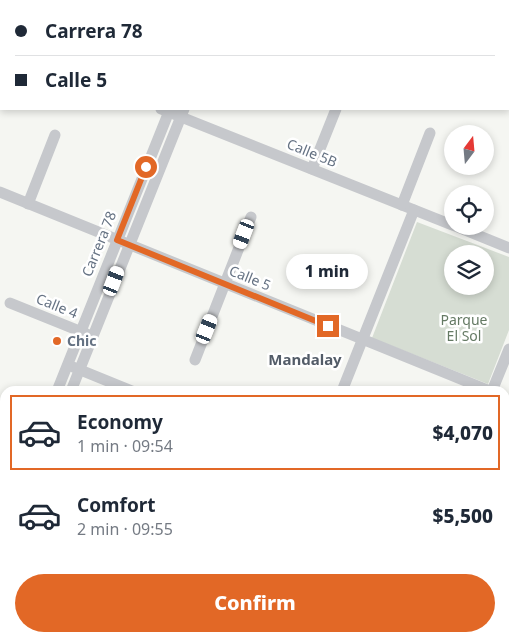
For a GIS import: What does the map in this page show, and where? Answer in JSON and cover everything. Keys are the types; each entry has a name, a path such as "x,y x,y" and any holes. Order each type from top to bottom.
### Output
{"street":[{"name":"Calle 5B","path":"166,110 182,113 312,169 444,222"},
{"name":"Carrera 78","path":"59,386 166,110"},
{"path":"312,169 336,110"},
{"name":"Carrera 78","path":"73,386 182,113"},
{"path":"402,205 430,133"},
{"path":"28,204 55,135"},
{"name":"Calle 5","path":"0,192 478,386"},
{"path":"344,386 414,210"},
{"path":"195,360 251,217"},
{"name":"Calle 5B","path":"476,235 509,248"},
{"name":"Calle 4","path":"10,303 93,336"},
{"path":"493,386 509,349"},
{"path":"67,365 120,386"}],"green space":[{"name":"Parque El Sol","path":"417,222 444,232 444,235 451,235 477,245 444,245 444,295 494,295 494,251 509,257 509,330 488,384 372,338"}],"place":[{"name":"Chic","path":"57,341"}],"district":[{"name":"Mandalay","path":"305,360"}],"route":[{"path":"146,167 117,240 328,326"}]}
